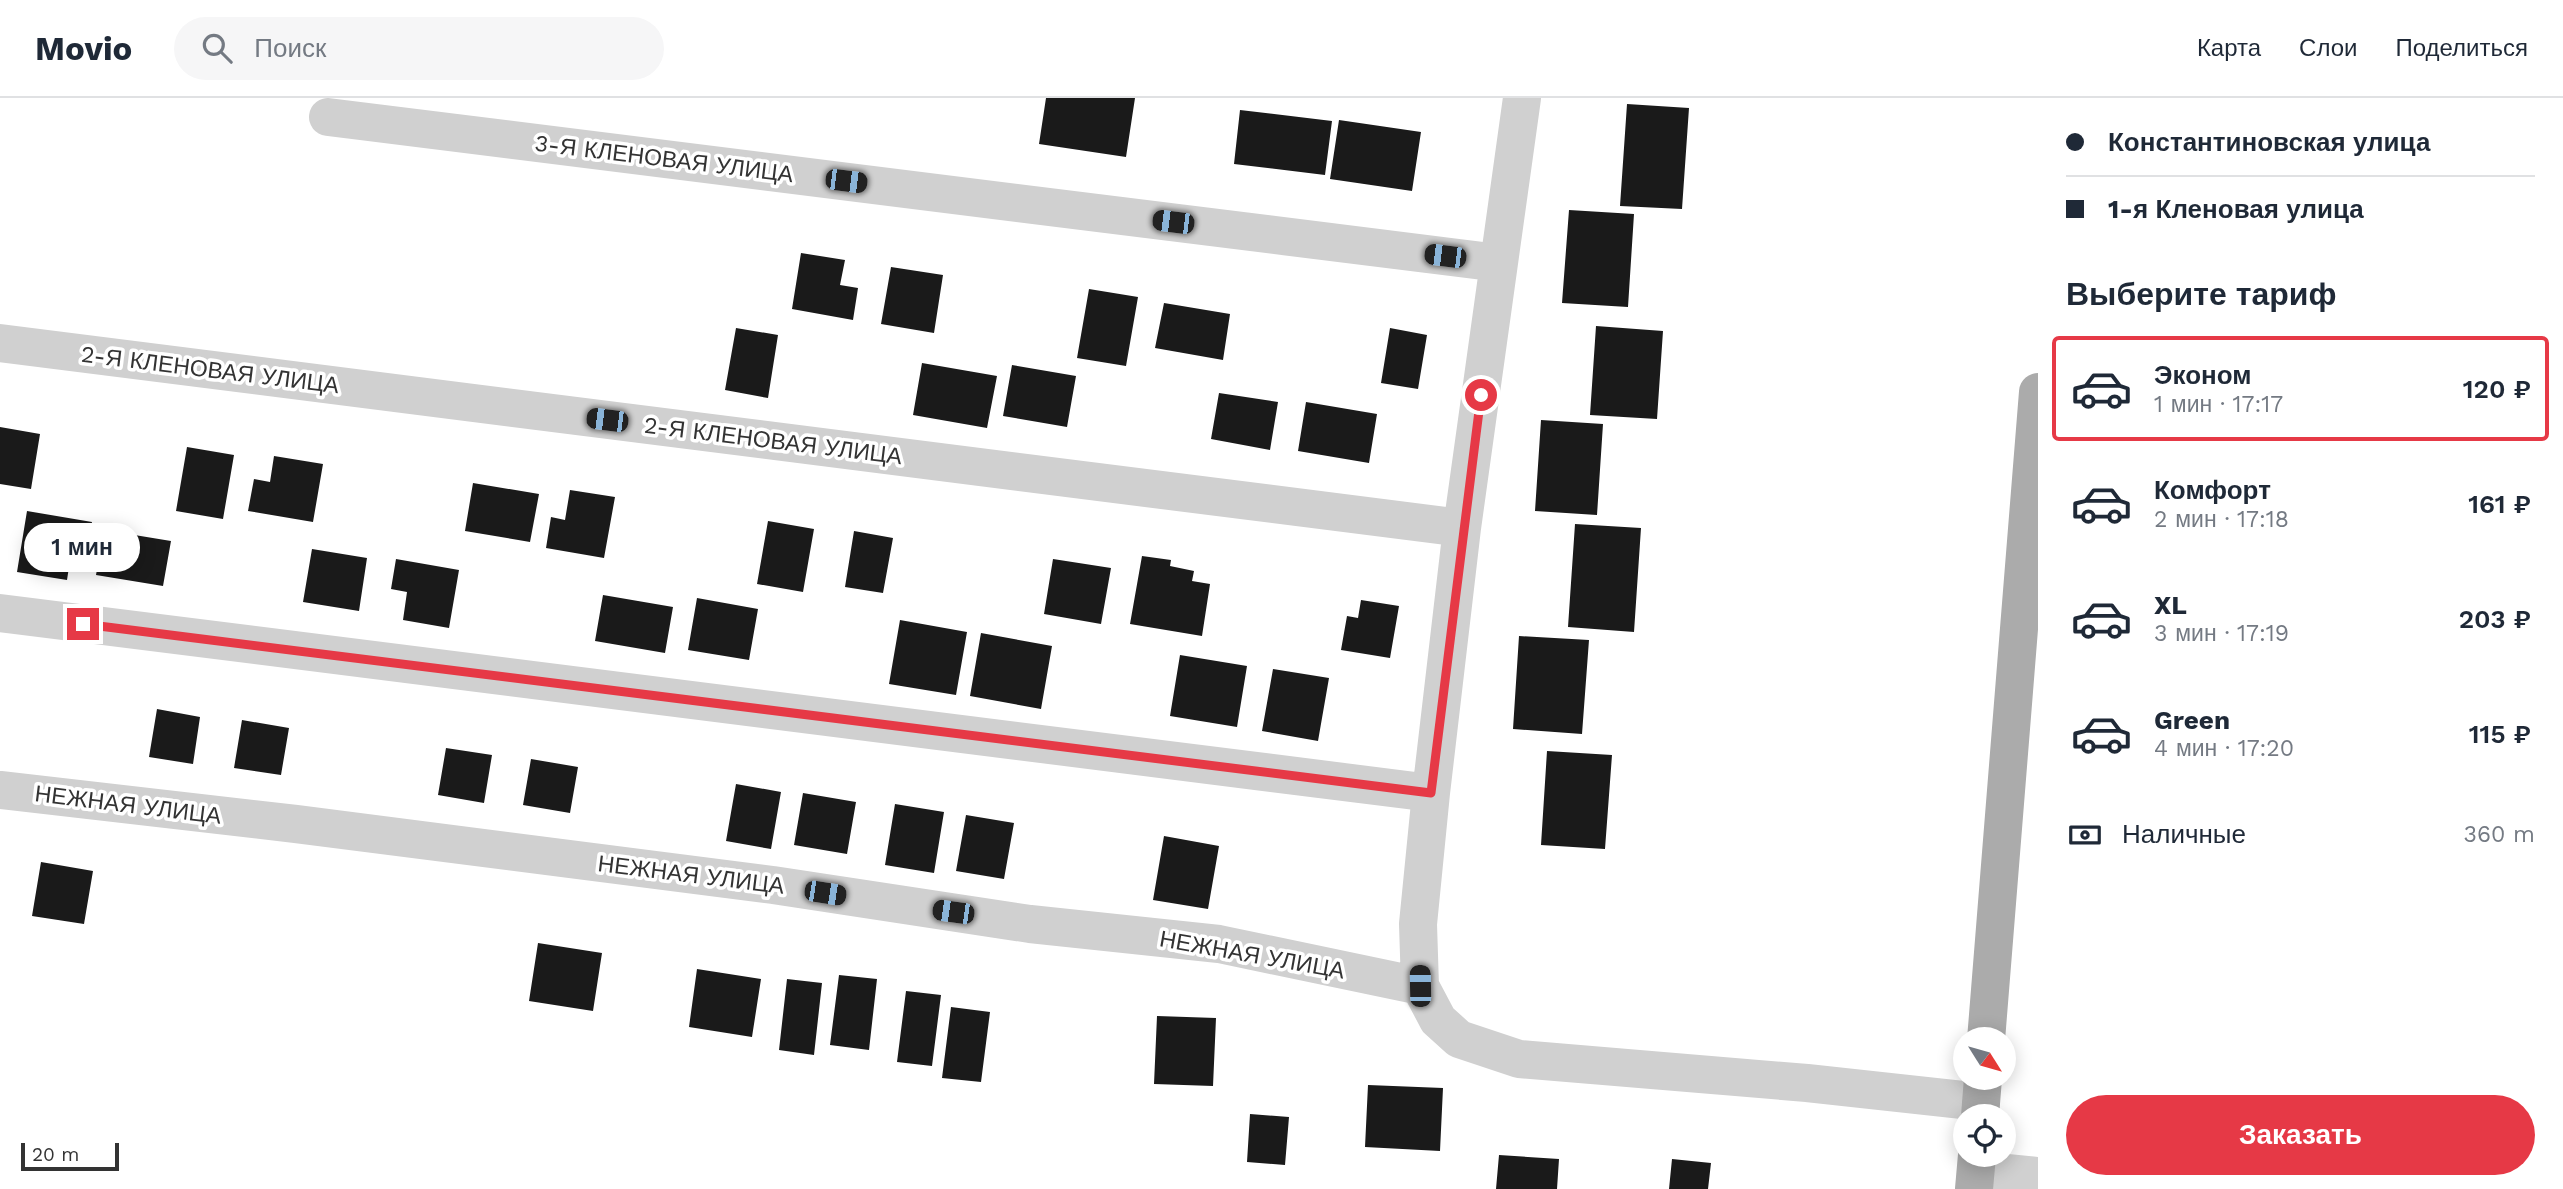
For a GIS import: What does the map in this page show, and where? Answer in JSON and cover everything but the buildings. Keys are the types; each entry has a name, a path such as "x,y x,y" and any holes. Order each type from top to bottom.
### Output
{"main road":[{"path":"1987,1027 2038,392"}],"street":[{"path":"1522,98 1462,528 1431,793 1418,924 1420,986 1438,1020 1459,1039 1519,1059 1981,1099"},
{"name":"3-Я КЛЕНОВАЯ УЛИЦА","path":"328,117 1499,263"},
{"name":"2-Я КЛЕНОВАЯ УЛИЦА","path":"0,343 1462,528"},
{"path":"0,614 1431,793"},
{"name":"НЕЖНАЯ УЛИЦА","path":"0,790 296,824 773,885 1030,924 1219,944 1420,986"},
{"path":"1975,1171 2038,1176"}],"route":[{"path":"83,624 1431,793 1462,528 1481,395"}]}
